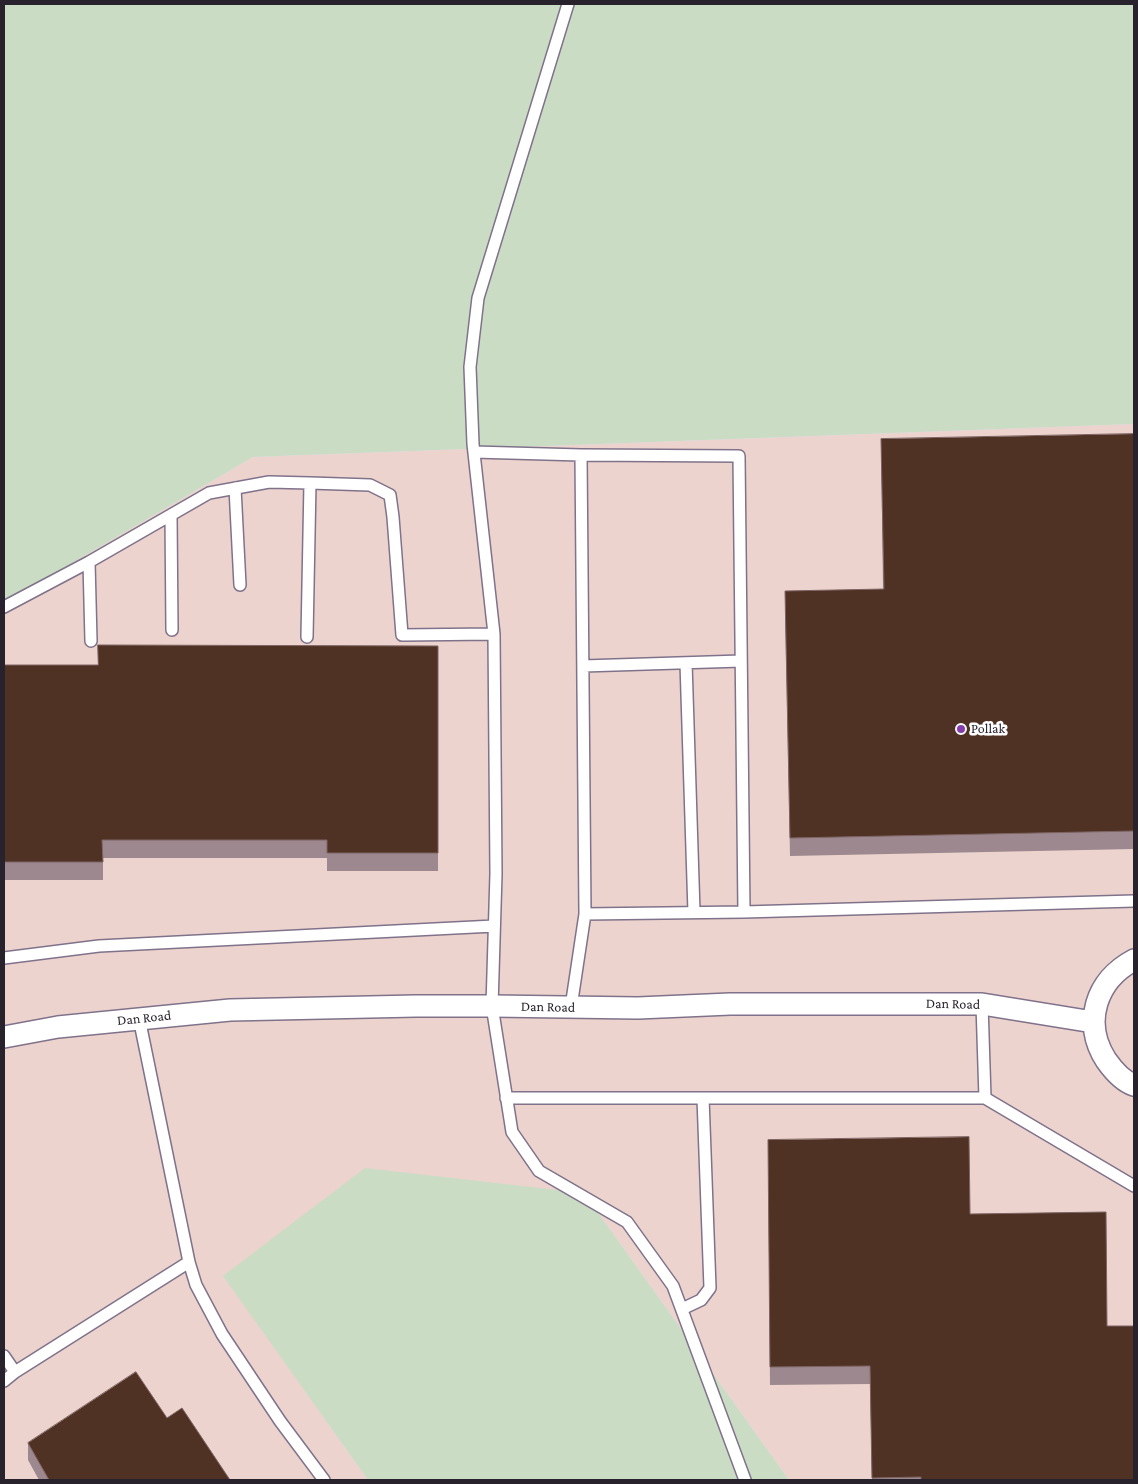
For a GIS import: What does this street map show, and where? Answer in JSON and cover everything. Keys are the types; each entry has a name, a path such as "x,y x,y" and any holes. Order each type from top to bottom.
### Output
{"street":[{"path":"1134,960 1122,967 1105,984 1096,1006 1093,1022 1100,1051 1104,1058 1112,1070 1134,1085"},
{"name":"Dan Road","path":"4,1037 58,1027 230,1010 416,1006 638,1008 730,1004 982,1004 1093,1022"}],"lane":[{"path":"568,4 478,298 470,367 474,452 494,634 496,845 492,1006 512,1132 540,1171 627,1222 673,1286 745,1480"},
{"path":"474,452 739,456 744,912"},
{"path":"571,1007 585,914 581,455"},
{"path":"4,607 89,562 209,493 269,482 370,486 390,495 394,517 402,635 494,634"},
{"path":"307,638 310,483"},
{"path":"235,488 240,585"},
{"path":"171,515 172,630"},
{"path":"89,562 91,641"},
{"path":"583,666 741,661"},
{"path":"686,663 694,912"},
{"path":"585,914 744,912 1134,901"},
{"path":"4,958 99,946 494,926"},
{"path":"982,1004 984,1098"},
{"path":"139,1018 189,1262 196,1285 222,1334 280,1421 324,1480"},
{"path":"506,1098 984,1098 1134,1186"},
{"path":"682,1309 701,1300 710,1288 703,1098"},
{"path":"4,1381 15,1372 189,1262"},
{"path":"4,1356 15,1372"}],"shaded area":[{"path":"1134,424 1134,1480 789,1480 584,1193 224,1276 368,1480 4,1480 4,603 253,457"}],"green space":[{"path":"4,4 1134,4 1134,424 253,457 4,603"},
{"path":"365,1168 584,1193 789,1480 368,1480 223,1276"}],"building":[{"name":"Pollak","path":"1134,434 1134,831 790,838 785,591 884,589 881,439"},
{"path":"98,645 438,646 438,853 327,853 327,840 102,840 103,862 4,862 4,665 98,665"},
{"path":"969,1137 970,1214 1106,1212 1107,1326 1134,1326 1134,1480 921,1480 921,1477 872,1478 870,1366 770,1367 768,1140"},
{"path":"136,1372 167,1418 182,1408 230,1480 49,1480 28,1443"}],"place":[{"name":"Pollak","path":"961,729"}]}
